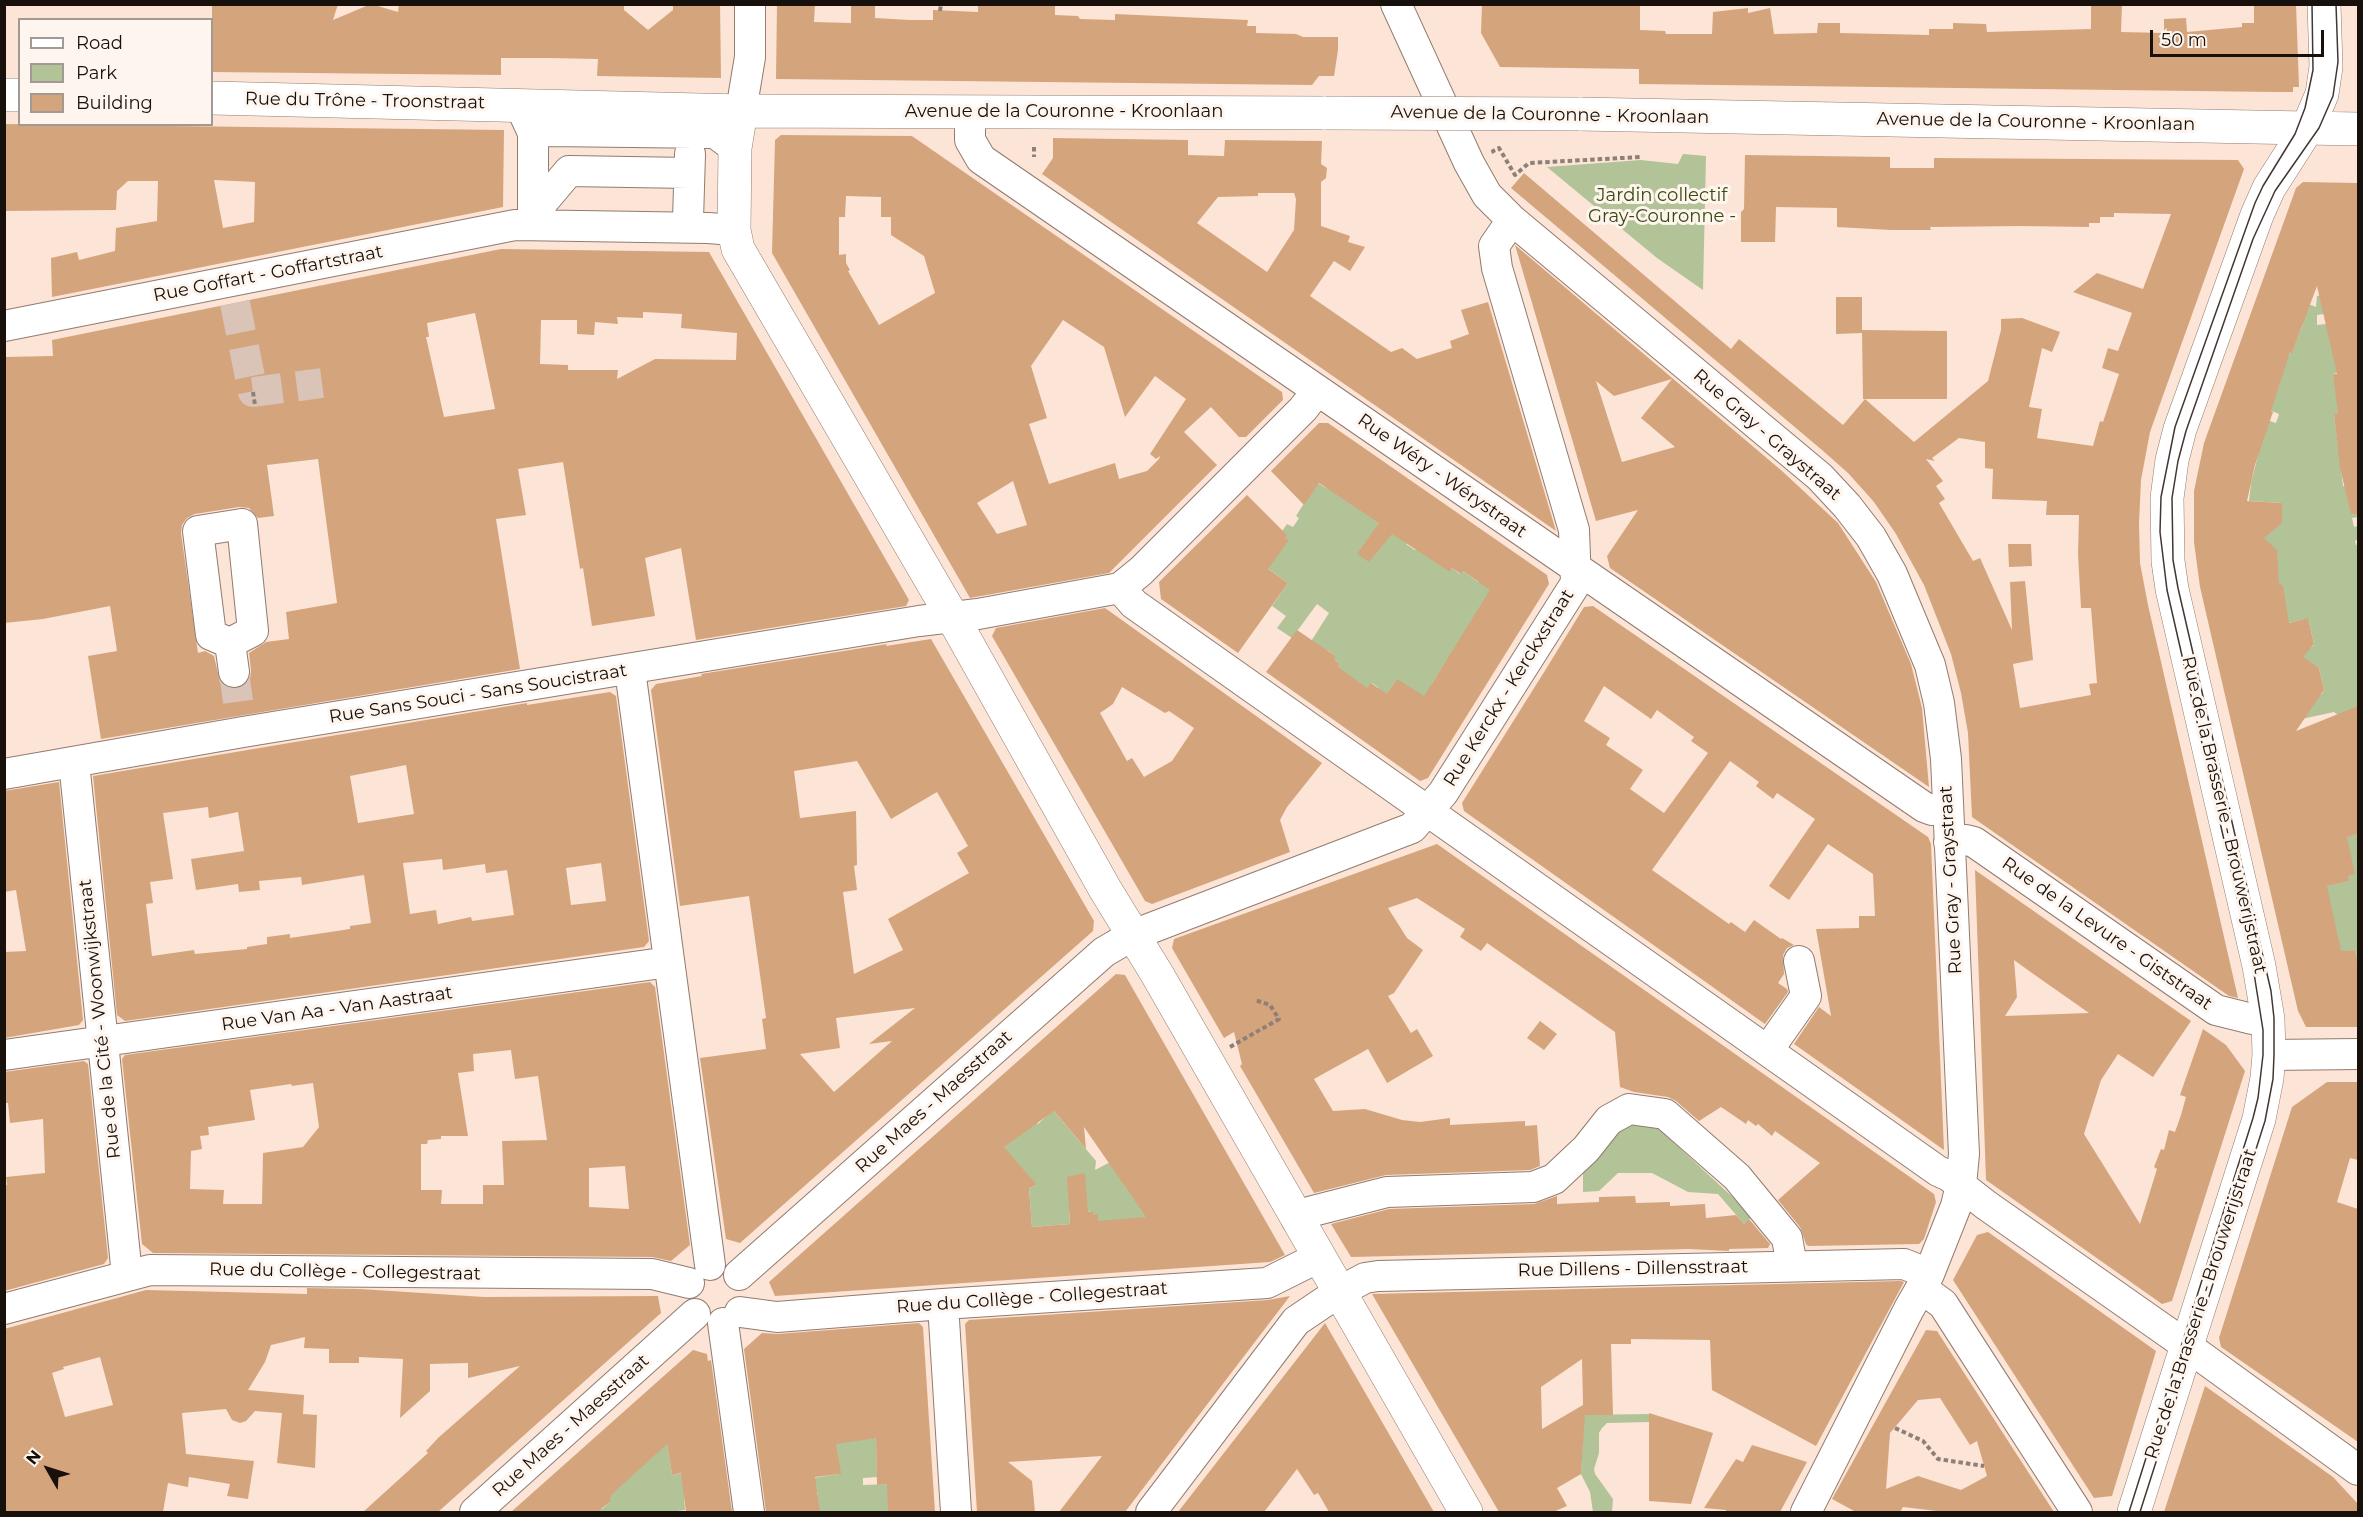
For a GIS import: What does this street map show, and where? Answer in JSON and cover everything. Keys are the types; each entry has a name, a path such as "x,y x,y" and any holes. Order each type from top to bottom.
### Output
{"main road":[{"name":"Rue de la Brasserie - Brouwerijstraat","path":"2134,1512 2259,1119 2269,1055 2268,1019 2228,828 2172,589 2168,561 2167,498 2172,460 2180,429 2257,215 2278,172 2308,127 2322,94 2326,68 2324,4"},
{"name":"Rue du Trône - Troonstraat","path":"213,98 741,111"},
{"name":"Avenue de la Couronne - Kroonlaan","path":"741,111 1579,114 2358,129"},
{"path":"741,111 735,148 734,231 738,249 953,618 1466,1512"}],"street":[{"path":"519,105 548,131 690,148 741,111 750,57 750,4"},
{"name":"Rue Gray - Graystraat","path":"1396,4 1486,195 1512,220 1820,477 1871,537 1897,584 1930,665 1942,728 1948,810 1964,1154 1961,1185 1925,1281 1806,1512"},
{"path":"519,105 533,133 534,218"},
{"name":"Rue Wéry - Wérystraat","path":"970,112 970,140 981,159 1924,807 1932,810 1948,810"},
{"path":"569,171 690,148 715,133 735,148"},
{"path":"534,218 569,171 577,152 588,143"},
{"path":"688,220 690,148"},
{"name":"Rue Goffart - Goffartstraat","path":"4,327 233,292 515,225 534,218 734,231"},
{"name":"Rue Kerckx - Kerckxstraat","path":"1133,935 1412,828 1443,793 1576,583 1574,530 1497,268 1494,246 1512,220"},
{"path":"1317,391 1303,409 1141,571 1120,588 1134,604 1929,1165 1949,1176 1986,1205 2358,1470"},
{"name":"Rue Sans Souci - Sans Soucistraat","path":"4,774 74,762 242,724 630,670 919,621 953,618 1120,588"},
{"path":"630,670 669,962 699,1274 687,1299 695,1314 708,1323 732,1317 745,1303 744,1283 739,1275 726,1266 699,1274"},
{"name":"Rue de la Cité - Woonwijkstraat","path":"74,762 126,1275"},
{"name":"Rue de la Levure - Giststraat","path":"1949,842 1966,840 1974,843 2216,1010 2252,1019 2268,1019"},
{"name":"Rue Maes - Maesstraat","path":"739,1275 1104,952 1133,935"},
{"path":"1768,1050 1806,996 1799,961"},
{"name":"Rue Van Aa - Van Aastraat","path":"4,1055 669,962"},
{"path":"2269,1055 2358,1054"},
{"path":"1297,1220 1309,1212 1387,1192 1533,1187 1554,1179 1586,1149 1609,1120 1629,1109 1665,1114 1737,1176 1787,1239 1792,1266"},
{"name":"Rue du Collège - Collegestraat","path":"732,1317 777,1317 1267,1283 1319,1257"},
{"name":"Rue Dillens - Dillensstraat","path":"1151,1512 1296,1321 1339,1292 1365,1278 1904,1264 1925,1281"},
{"name":"Rue du Collège - Collegestraat","path":"4,1309 150,1270 699,1274"},
{"path":"1925,1281 2077,1512"},
{"path":"943,1304 956,1512"},
{"name":"Rue Maes - Maesstraat","path":"475,1512 695,1314"},
{"path":"732,1317 749,1512"}],"path":[{"path":"940,11 941,4"},
{"path":"1034,147 1034,157"},
{"path":"1496,156 1493,151 1499,148 1515,175 1529,163 1641,157"},
{"path":"253,392 255,405"},
{"path":"1206,1061 1278,1019 1270,1005 1256,1000"},
{"path":"1895,1428 1923,1441 1938,1459 1984,1467"}],"green space":[{"name":"Jardin collectif Gray-Couronne -","path":"1683,154 1706,156 1703,290 1657,258 1547,167 1641,160 1678,164"},
{"path":"2339,292 2324,314 2317,315 2317,325 2343,322 2337,373 2333,374 2341,413 2334,415 2343,486 2354,485 2358,517 2352,518 2354,527 2358,526 2358,539 2355,541 2358,545 2358,782 2338,715 2334,712 2297,720 2291,701 2322,694 2324,690 2319,668 2282,654 2312,647 2314,644 2309,622 2305,619 2275,626 2278,583 2243,548 2282,503 2249,501 2251,483 2267,420 2276,423 2279,414 2267,409 2278,389 2286,355 2289,356 2292,352 2303,324 2294,320 2293,298 2316,307 2317,296"},
{"path":"1331,481 1379,522 1377,527 1392,534 1414,532 1406,544 1415,550 1420,545 1450,571 1452,568 1460,574 1463,571 1478,582 1501,583 1432,683 1431,705 1397,680 1383,700 1375,695 1379,688 1372,683 1361,698 1338,667 1340,664 1333,658 1334,655 1327,650 1323,654 1310,643 1329,613 1317,604 1292,638 1277,628 1286,616 1272,606 1288,583 1257,561 1288,540 1280,534 1287,524 1293,527 1299,518 1296,516 1318,483 1326,488"},
{"path":"2358,834 2358,977 2347,977 2356,956 2355,950 2335,952 2322,887 2348,881 2348,876 2325,842"},
{"path":"1053,1110 1096,1161 1095,1170 1130,1152 1162,1162 1124,1185 1152,1224 1098,1221 1098,1215 1093,1215 1092,1211 1088,1212 1089,1218 1069,1212 1070,1224 1032,1227 1029,1188 1037,1185 996,1153 1029,1114 1038,1124"},
{"path":"1651,1124 1753,1216 1744,1224 1718,1194 1688,1192 1652,1173 1618,1173 1599,1191 1583,1192 1583,1172 1621,1130 1630,1125"},
{"path":"790,1376 843,1376 876,1439 877,1477 863,1478 863,1485 892,1484 888,1512 816,1512 813,1497 818,1495 813,1478 840,1474"},
{"path":"1649,1414 1649,1422 1607,1423 1599,1433 1599,1453 1594,1469 1595,1474 1613,1499 1612,1512 1593,1512 1590,1492 1581,1474 1584,1415"},
{"path":"663,1419 672,1475 688,1472 690,1498 684,1498 685,1510 588,1512 597,1504 602,1509 610,1502 607,1497"}],"building":[{"path":"212,4 338,4 333,20 371,4 398,12 399,4 624,5 624,10 648,30 673,10 673,4 720,4 721,78 597,76 598,59 549,58 501,58 501,75 213,72"},
{"path":"777,4 815,4 814,22 851,23 851,4 875,4 875,18 933,20 933,10 978,12 978,6 1055,4 1055,15 1078,16 1080,19 1115,20 1115,14 1248,20 1247,26 1256,26 1256,33 1338,37 1338,50 1334,76 1319,76 1312,85 776,79"},
{"path":"1482,4 1640,4 1640,30 1665,31 1666,34 1712,34 1713,12 1748,8 1748,13 1770,8 1774,34 1817,33 1818,23 1840,23 1840,33 1929,35 1929,29 1953,29 1953,23 1986,24 1987,32 2091,29 2091,4 2122,4 2121,32 2164,33 2164,19 2186,18 2187,32 2242,27 2242,23 2254,23 2254,4 2296,4 2299,87 2293,87 2293,92 2275,92 1639,84 1639,69 1500,67 1481,33"},
{"path":"4,124 18,124 18,126 504,130 503,207 52,297 51,258 77,252 79,260 115,251 116,228 157,221 158,181 128,181 117,191 116,210 4,211","holes":["214,180 255,182 254,222 223,228"]},
{"path":"781,135 912,136 1282,392 1283,400 1246,437 1239,437 1211,407 1184,432 1217,465 1109,573 970,598 772,253 775,140","holes":["846,196 881,197 881,217 891,217 891,235 924,256 935,293 879,325 848,271 850,270 846,263 846,254 839,255 839,217 845,217","1063,320 1104,347 1125,417 1155,376 1186,399 1150,454 1156,459 1160,456 1147,471 1119,479 1115,463 1049,484 1029,424 1047,418 1031,366","1013,481 1027,525 997,534 977,503"]},
{"path":"1053,138 1188,140 1188,155 1224,156 1225,140 1322,141 1321,164 1327,168 1326,178 1321,182 1321,226 1350,236 1348,242 1365,247 1350,271 1334,261 1310,296 1391,352 1402,348 1417,359 1452,348 1450,341 1469,334 1461,310 1488,302 1556,531 1042,174 1053,158","holes":["1258,193 1294,193 1296,199 1294,230 1267,272 1197,223 1218,197 1258,196"]},
{"path":"1745,155 1890,157 1890,168 1934,168 1934,158 2238,160 2244,169 2150,432 2141,480 2139,523 2140,563 2148,605 2238,998 2229,996 1972,817 1968,733 1951,654 1924,585 1896,534 1874,502 1848,473 1822,450 1511,188 1524,173 1731,349 1739,339 1843,425 1865,399 1914,442 1988,381 2001,330 2001,319 2022,318 2060,332 2052,352 2042,348 2029,407 2042,409 2037,438 2093,446 2100,421 2103,422 2119,374 2102,368 2108,348 2118,351 2132,313 2073,292 2097,273 2143,289 2171,214 2114,213 2114,217 2100,217 2100,223 2089,223 2089,227 1930,227 1931,230 1891,230 1837,227 1837,208 1776,207 1775,242 1741,242 1741,212 1744,209","holes":["1959,438 1985,442 1985,468 1993,469 1992,499 2047,501 2046,515 2079,515 2078,554 2081,608 2091,608 2097,683 2089,684 2091,695 2020,708 2013,664 2033,660 2025,581 2010,582 2012,630 1980,558 1973,561 1939,503 1945,499 1936,486 1943,481 1926,459 1935,461 1932,458"]},
{"path":"2303,182 2357,183 2358,514 2351,514 2340,468 2334,414 2338,414 2333,374 2337,374 2317,286 2292,353 2290,352 2255,465 2247,501 2282,503 2282,523 2264,538 2277,550 2279,583 2283,586 2289,623 2308,618 2314,644 2303,657 2319,668 2324,690 2296,731 2358,706 2358,834 2347,837 2355,874 2348,876 2349,881 2327,886 2341,951 2355,950 2358,966 2358,1027 2306,1027 2298,1011 2200,587 2194,542 2194,491 2204,443 2296,188"},
{"path":"1515,245 1782,471 1838,523 1876,582 1911,664 1922,708 1929,787 1610,568 1607,556 1638,510 1596,521","holes":["1672,379 1641,418 1675,447 1622,462 1596,381 1614,396"]},
{"path":"501,249 709,252 909,600 906,606 696,640 681,548 645,558 655,616 592,626 583,568 580,569 563,462 518,469 526,515 496,519 520,669 101,739 88,656 117,651 110,606 43,619 4,623 4,357 53,356 52,340","holes":["643,312 682,314 681,328 737,333 736,360 655,359 617,379 618,370 568,370 568,365 540,364 541,320 577,320 577,334 594,335 595,322 618,324 617,317 643,318","475,313 495,409 444,417 426,337 429,337 427,323","318,459 337,603 286,612 289,639 266,642 249,653 250,679 244,686 237,689 228,688 220,682 214,656 205,651 198,653 181,533 182,525 187,518 195,514 239,507 249,508 258,518 274,516 267,465"]},
{"path":"1836,297 1862,297 1862,330 1947,331 1947,399 1863,399 1862,333 1836,334"},
{"path":"1319,423 1328,423 1547,575 1549,584 1428,778 1420,781 1266,672 1297,630 1334,655 1335,660 1340,664 1338,667 1367,688 1371,683 1387,694 1397,679 1424,696 1490,590 1463,571 1461,574 1452,568 1450,572 1392,534 1369,562 1357,554 1379,523 1319,483 1304,505 1271,471"},
{"path":"1247,495 1287,535 1285,538 1289,540 1268,569 1288,583 1238,653 1161,599 1159,582"},
{"path":"2008,544 2031,544 2032,566 2009,567"},
{"path":"1593,606 1928,837 1931,844 1944,1150 1794,1044 1819,1007 1831,1016 1816,929 1859,928 1859,916 1875,916 1873,874 1828,844 1789,900 1769,886 1815,819 1777,793 1773,799 1756,786 1759,782 1730,761 1652,870 1729,924 1731,922 1745,932 1754,920 1781,939 1794,945 1787,948 1783,955 1784,974 1778,983 1788,992 1765,1024 1464,811 1462,803 1584,607","holes":["1604,686 1651,719 1657,710 1694,737 1691,741 1708,753 1664,813 1630,789 1643,770 1606,745 1610,738 1584,721"]},
{"path":"1105,608 1322,763 1287,807 1280,820 1290,852 1152,904 1145,901 992,636 996,628","holes":["1122,687 1165,713 1169,711 1194,728 1172,761 1144,777 1132,758 1127,761 1100,713 1113,704"]},
{"path":"931,639 1094,921 1093,931 740,1243 726,1239 700,1058 766,1049 762,1019 766,1018 749,896 680,906 651,690 656,684 702,676 701,674 887,644 886,646","holes":["857,761 891,819 937,792 968,846 957,853 969,873 888,919 903,950 854,974 843,892 857,890 854,866 857,865 856,811 800,818 794,771","915,1008 869,1044 892,1041 834,1092 800,1054 840,1048 836,1018"]},
{"path":"610,692 616,696 649,941 644,947 125,1021 117,1015 93,776 527,703 527,705","holes":["406,765 414,814 358,823 350,776","208,807 209,818 238,812 244,851 191,859 196,890 238,884 239,892 260,890 259,881 301,877 302,885 364,875 371,923 350,926 350,929 290,938 290,934 267,937 267,944 247,947 247,949 195,954 194,950 152,956 146,904 153,903 150,882 173,879 163,813","442,859 443,870 485,864 486,873 507,870 514,915 472,921 471,917 438,924 436,910 410,914 403,863","601,863 606,901 571,905 566,868"]},
{"path":"59,782 83,1020 79,1025 4,1038 4,952 26,951 16,890 4,892 4,791"},
{"path":"1437,844 1934,1194 1936,1202 1924,1239 1919,1244 1808,1246 1800,1227 1778,1200 1820,1163 1775,1131 1772,1136 1758,1124 1756,1126 1748,1120 1746,1124 1721,1107 1699,1121 1668,1097 1634,1092 1620,1087 1615,1032 1487,943 1481,951 1460,937 1465,929 1417,898 1388,908 1407,938 1423,950 1394,993 1388,996 1411,1033 1417,1029 1433,1056 1387,1083 1368,1049 1314,1079 1333,1111 1365,1109 1402,1120 1420,1122 1450,1118 1450,1125 1525,1121 1525,1126 1537,1125 1540,1166 1530,1170 1386,1175 1314,1193 1240,1066 1242,1064 1234,1032 1224,1038 1172,948 1174,939"},
{"path":"1975,870 2191,1021 2153,1077 2118,1054 2101,1080 2084,1134 2140,1224 2157,1169 2154,1167 2161,1149 2164,1150 2169,1130 2175,1132 2181,1115 2186,1097 2180,1095 2203,1029 2226,1045 2245,1071 2172,1301 2162,1304 1986,1180","holes":["2014,960 2089,1013 2005,1016 2017,997"]},
{"path":"1116,974 1125,975 1285,1255 1270,1262 775,1296 769,1282","holes":["1054,1111 1086,1149 1084,1127 1146,1217 1098,1221 1098,1214 1093,1215 1093,1211 1088,1212 1085,1173 1067,1177 1070,1224 1032,1227 1029,1188 1037,1185 1004,1147"]},
{"path":"650,982 655,987 690,1245 671,1261 652,1257 153,1253 142,1244 122,1059 125,1055","holes":["511,1050 515,1079 538,1076 547,1140 502,1141 504,1185 483,1185 483,1204 441,1204 442,1190 421,1190 421,1144 427,1144 428,1140 441,1139 441,1136 468,1136 458,1073 474,1071 473,1054","313,1083 319,1127 303,1147 263,1153 262,1204 223,1204 224,1190 190,1189 191,1151 202,1149 200,1136 209,1135 208,1127 255,1120 250,1090 291,1084 292,1086","625,1166 629,1209 589,1207 589,1168"]},
{"path":"1540,1021 1557,1034 1544,1050 1527,1038"},
{"path":"84,1061 88,1064 108,1258 104,1264 4,1291 4,1185 7,1185 6,1177 45,1173 43,1119 10,1123 8,1103 4,1103 4,1072"},
{"path":"2327,1082 2358,1082 2358,1160 2350,1158 2337,1202 2358,1209 2358,1442 2221,1347 2219,1338 2292,1107"},
{"path":"1557,1196 1557,1204 1599,1202 1599,1197 1635,1196 1636,1203 1670,1202 1670,1206 1705,1204 1706,1218 1736,1215 1744,1224 1749,1219 1770,1244 1768,1248 1729,1249 1729,1251 1689,1249 1351,1257 1331,1224 1389,1209 1534,1204"},
{"path":"1988,1232 2156,1351 2112,1496 2094,1498 1953,1280 1977,1235"},
{"path":"1904,1282 1816,1446 1712,1390 1710,1340 1631,1339 1631,1344 1611,1344 1613,1415 1585,1415 1581,1474 1557,1488 1567,1506 1553,1512 1499,1512 1372,1294","holes":["1582,1359 1583,1405 1542,1429 1541,1387"]},
{"path":"307,1288 484,1297 658,1296 661,1313 438,1512 363,1512 428,1453 426,1451 438,1438 520,1366 468,1378 468,1363 430,1364 430,1391 400,1418 403,1359 359,1357 359,1363 329,1363 329,1349 304,1348 305,1337 271,1345 265,1362 248,1390 304,1395 303,1414 317,1415 315,1468 277,1463 282,1413 255,1411 246,1421 240,1423 232,1420 226,1409 182,1413 186,1454 254,1461 248,1499 227,1496 230,1484 189,1477 188,1487 168,1483 163,1512 4,1512 4,1329 146,1290 307,1294","holes":["100,1357 113,1405 65,1417 52,1373 64,1369 63,1367"]},
{"path":"1290,1296 1125,1512 1059,1512 1102,1456 1008,1462 1032,1481 1035,1512 977,1512 965,1324 969,1320 1268,1300"},
{"path":"919,1323 923,1327 935,1512 888,1512 887,1484 877,1485 876,1438 836,1444 841,1474 815,1477 820,1512 766,1512 744,1349 762,1333 778,1334"},
{"path":"1325,1323 1434,1512 1329,1512 1318,1493 1314,1495 1297,1469 1264,1512 1178,1512"},
{"path":"1926,1330 1937,1331 2054,1512 1945,1512 1903,1507 1900,1512 1856,1512 1832,1499","holes":["1940,1398 1970,1445 1977,1441 1987,1476 1961,1490 1918,1476 1886,1489 1890,1433 1918,1400"]},
{"path":"693,1350 707,1354 708,1361 711,1360 732,1512 686,1512 681,1473 672,1475 667,1444 611,1495 610,1502 597,1512 511,1512"},
{"path":"2205,1386 2333,1477 2358,1504 2358,1512 2164,1512"},
{"path":"1649,1413 1713,1433 1691,1504 1649,1501"},
{"path":"1752,1445 1807,1462 1780,1512 1726,1512 1726,1510 1704,1508 1736,1459 1743,1462"}],"tunnel":[{"path":"235,303 253,392 322,383"},
{"path":"234,672 240,716"}],"tram line":[{"path":"2129,1512 2253,1118 2258,1098 2263,1055 2263,1030 2253,967 2167,590 2160,532 2161,497 2175,427 2255,203 2295,134 2305,108 2313,70 2312,4"},
{"path":"2140,1512 2265,1121 2273,1079 2274,1055 2271,991 2178,588 2173,560 2172,498 2186,431 2253,239 2275,191 2319,128 2333,96 2338,62 2336,4"}]}
